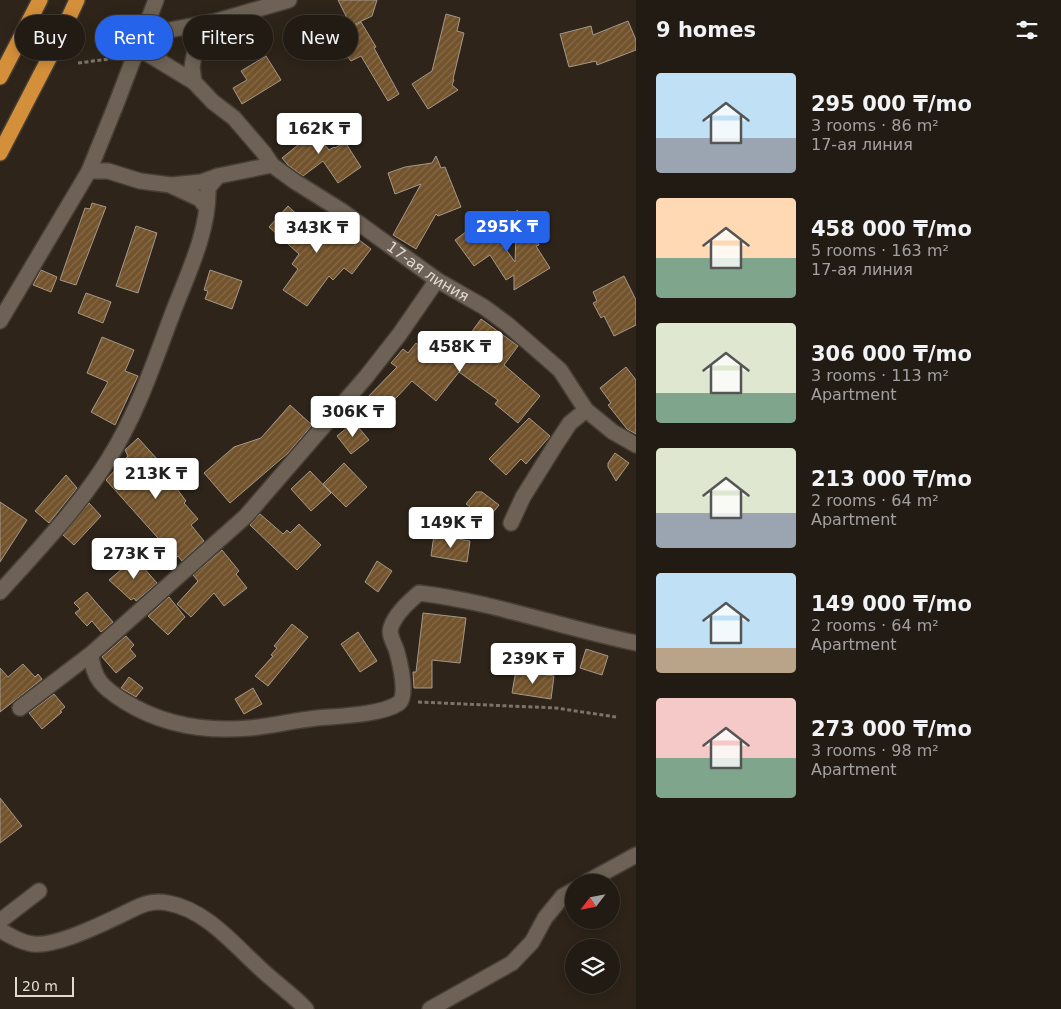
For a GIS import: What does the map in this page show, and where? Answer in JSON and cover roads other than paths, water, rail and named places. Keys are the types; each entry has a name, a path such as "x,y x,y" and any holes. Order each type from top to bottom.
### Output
{"highway":[{"path":"0,77 40,0"},
{"path":"0,153 77,0"}],"street":[{"path":"150,15 156,0"},
{"path":"238,15 289,0"},
{"path":"0,321 89,171 133,60"},
{"name":"17-ая линия","path":"160,60 194,82 213,102 234,118 272,165 342,211 437,280 484,306 529,342 560,370 586,410 613,432 636,445"},
{"path":"193,60 192,67 194,82"},
{"path":"89,171 108,171 140,181 171,185 201,182 218,176 272,165"},
{"path":"0,592 58,526 95,478 124,432 150,376 185,284 200,243 208,188 218,176"},
{"path":"171,185 200,199 206,207"},
{"path":"20,708 91,654 246,516 366,377 437,280"},
{"path":"511,523 523,497 556,444 570,423 586,410"},
{"path":"91,654 92,666 97,678 105,689 140,711 163,720 199,728 251,728 374,711 400,702 404,696 404,688 390,629 402,608 419,593 449,596 594,635 636,643"},
{"path":"602,874 636,855"},
{"path":"0,921 39,891"},
{"path":"430,1009 512,963 532,942 545,918 565,895"},
{"path":"0,930 29,944 56,942 81,933 146,902 168,902 190,911 211,924 238,946 262,971 294,996 306,1009"}]}
